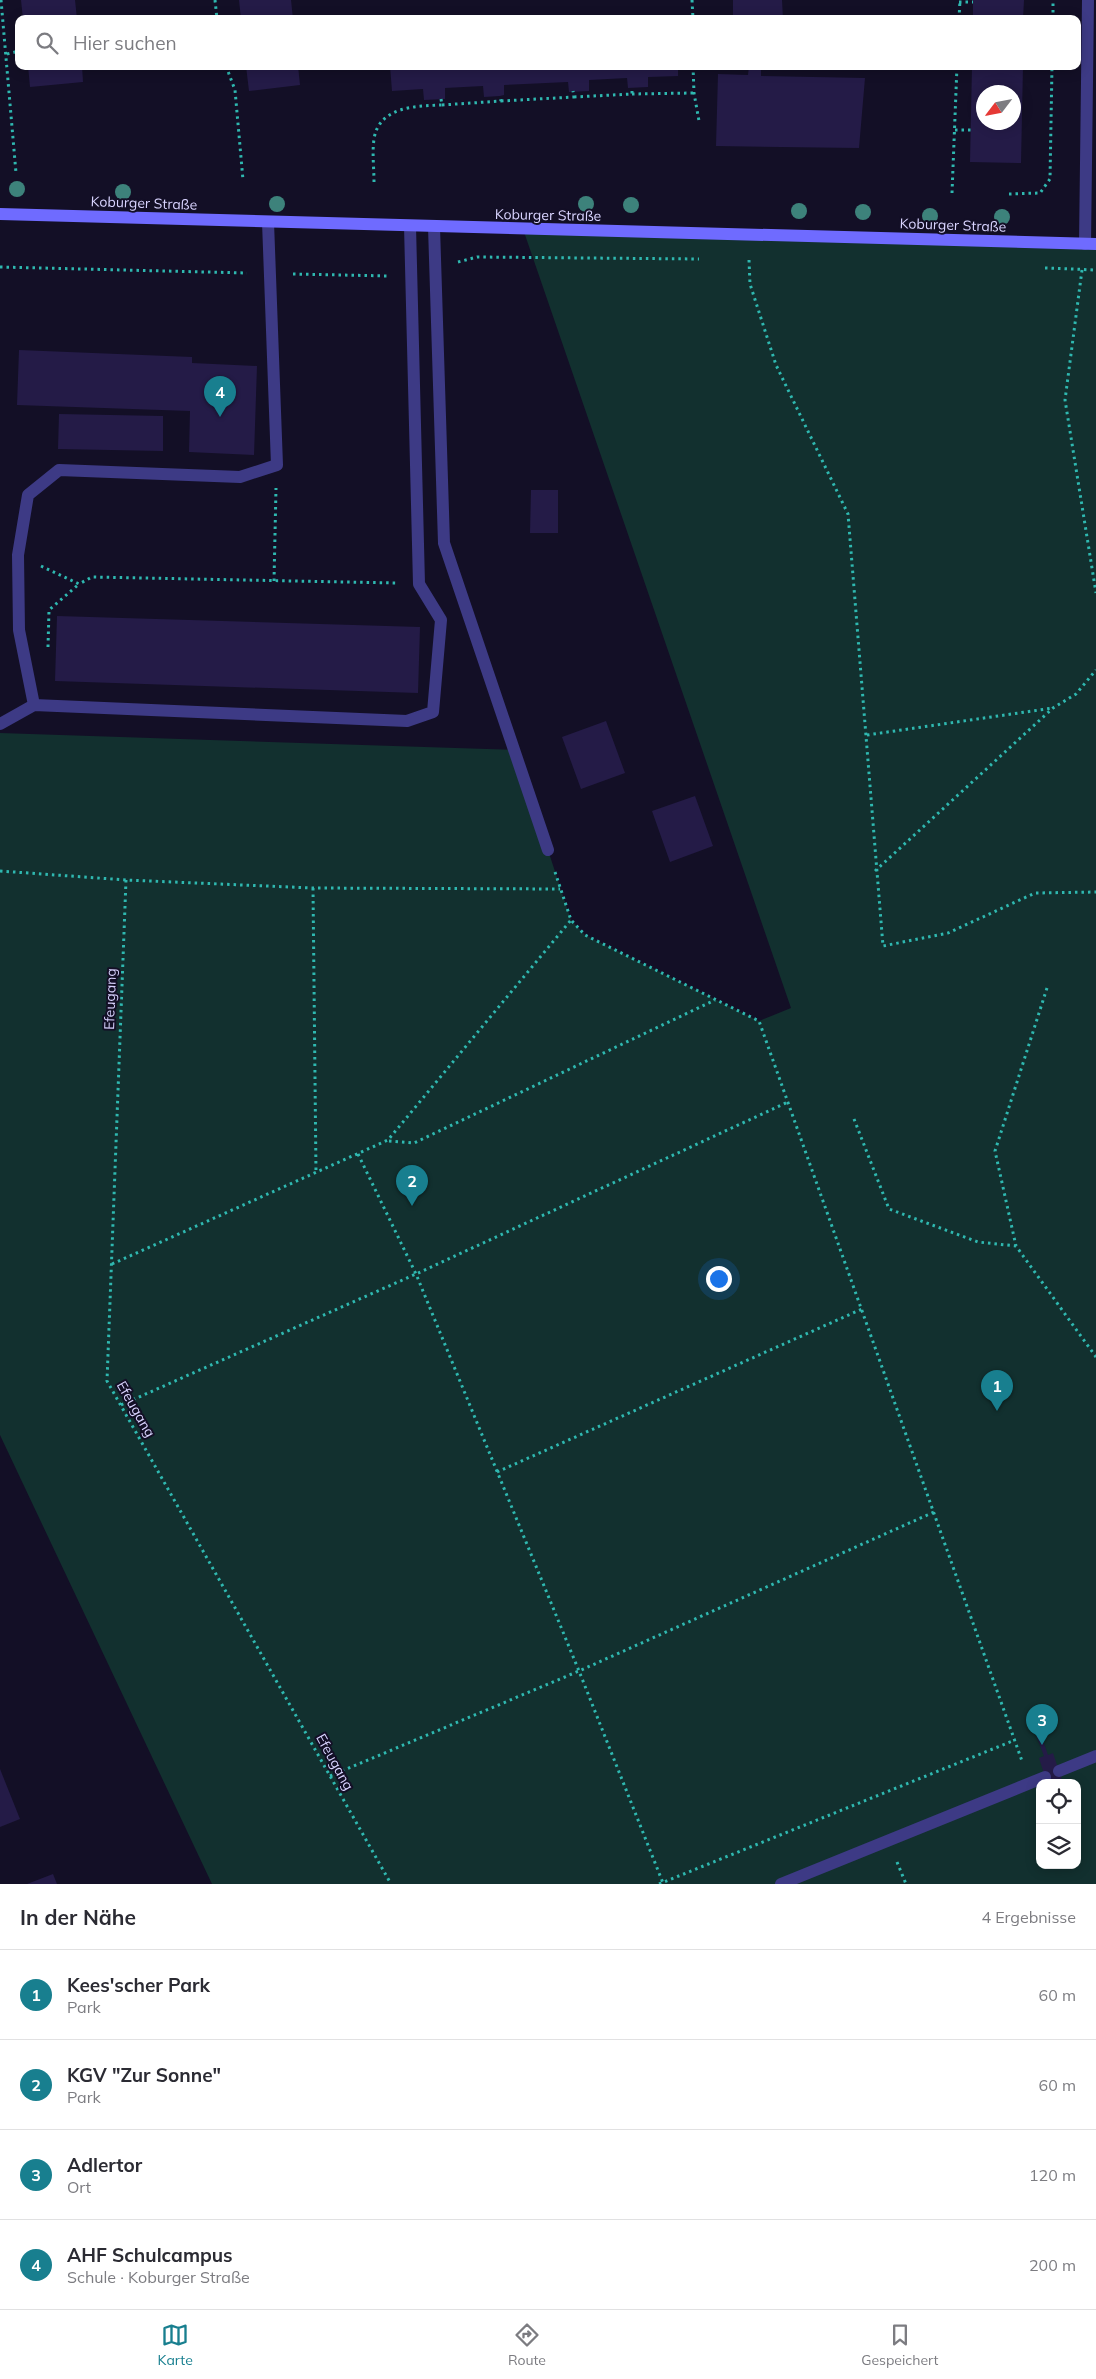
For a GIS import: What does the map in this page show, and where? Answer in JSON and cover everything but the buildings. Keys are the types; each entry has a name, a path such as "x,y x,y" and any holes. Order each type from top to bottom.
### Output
{"main road":[{"name":"Koburger Straße","path":"0,214 1091,244"}],"street":[{"path":"1088,0 1091,244"},
{"path":"34,706 19,630 18,555 28,495 59,470 240,477 277,465 268,222"},
{"path":"0,724 34,706 407,721 433,712 441,620 419,584 410,226"},
{"path":"434,227 444,543 548,850"},
{"path":"1059,1771 1096,1756"},
{"path":"781,1884 1045,1777"}],"path":[{"path":"1,0 16,173"},
{"path":"215,0 217,15"},
{"path":"692,0 693,15"},
{"path":"1053,15 1054,0"},
{"path":"959,15 960,1 973,2"},
{"path":"7,54 15,53"},
{"path":"228,70 235,90 243,180"},
{"path":"694,70 694,92 699,121"},
{"path":"952,193 957,70"},
{"path":"1010,194 1040,193 1050,179 1052,70"},
{"path":"632,88 632,94"},
{"path":"573,92 574,97"},
{"path":"374,182 374,138 380,122 396,111 414,106 694,92"},
{"path":"500,96 501,101"},
{"path":"441,99 442,105"},
{"path":"955,130 971,130"},
{"path":"436,278 456,263 477,257 701,259"},
{"path":"740,260 759,260"},
{"path":"749,260 750,284 776,365 848,514 883,946 948,933 1035,893 1096,892"},
{"path":"0,267 411,277"},
{"path":"1042,268 1096,270"},
{"path":"1082,270 1065,400 1096,593"},
{"path":"274,580 277,465"},
{"path":"18,555 79,584"},
{"path":"48,649 49,610 79,584 92,577 419,584"},
{"path":"876,871 1053,708 1076,694 1096,670"},
{"path":"867,735 1053,708"},
{"path":"0,872 126,880 312,888 560,889 571,920 586,935 759,1021 1015,1740 661,1883 579,1672 416,1274 358,1154"},
{"name":"Efeugang","path":"126,880 107,1381 391,1884"},
{"path":"312,888 316,1173"},
{"path":"112,1264 388,1140 571,920"},
{"path":"1047,988 995,1151 1016,1246 1096,1357"},
{"path":"388,1140 414,1143 716,1000"},
{"path":"121,1405 416,1274 788,1102"},
{"path":"854,1119 889,1209 978,1242 1016,1246"},
{"path":"496,1472 862,1309"},
{"path":"330,1776 579,1672 934,1512"}],"green space":[{"path":"523,229 1096,244 1096,1884 212,1884 0,1435 0,733 515,750 571,920 585,935 759,1021 791,1008"}],"place":[{"name":"AHF Schulcampus","path":"220,417"},
{"name":"KGV \"Zur Sonne\"","path":"412,1206"},
{"name":"Kees'scher Park","path":"997,1411"},
{"name":"Adlertor","path":"1042,1745"}]}
